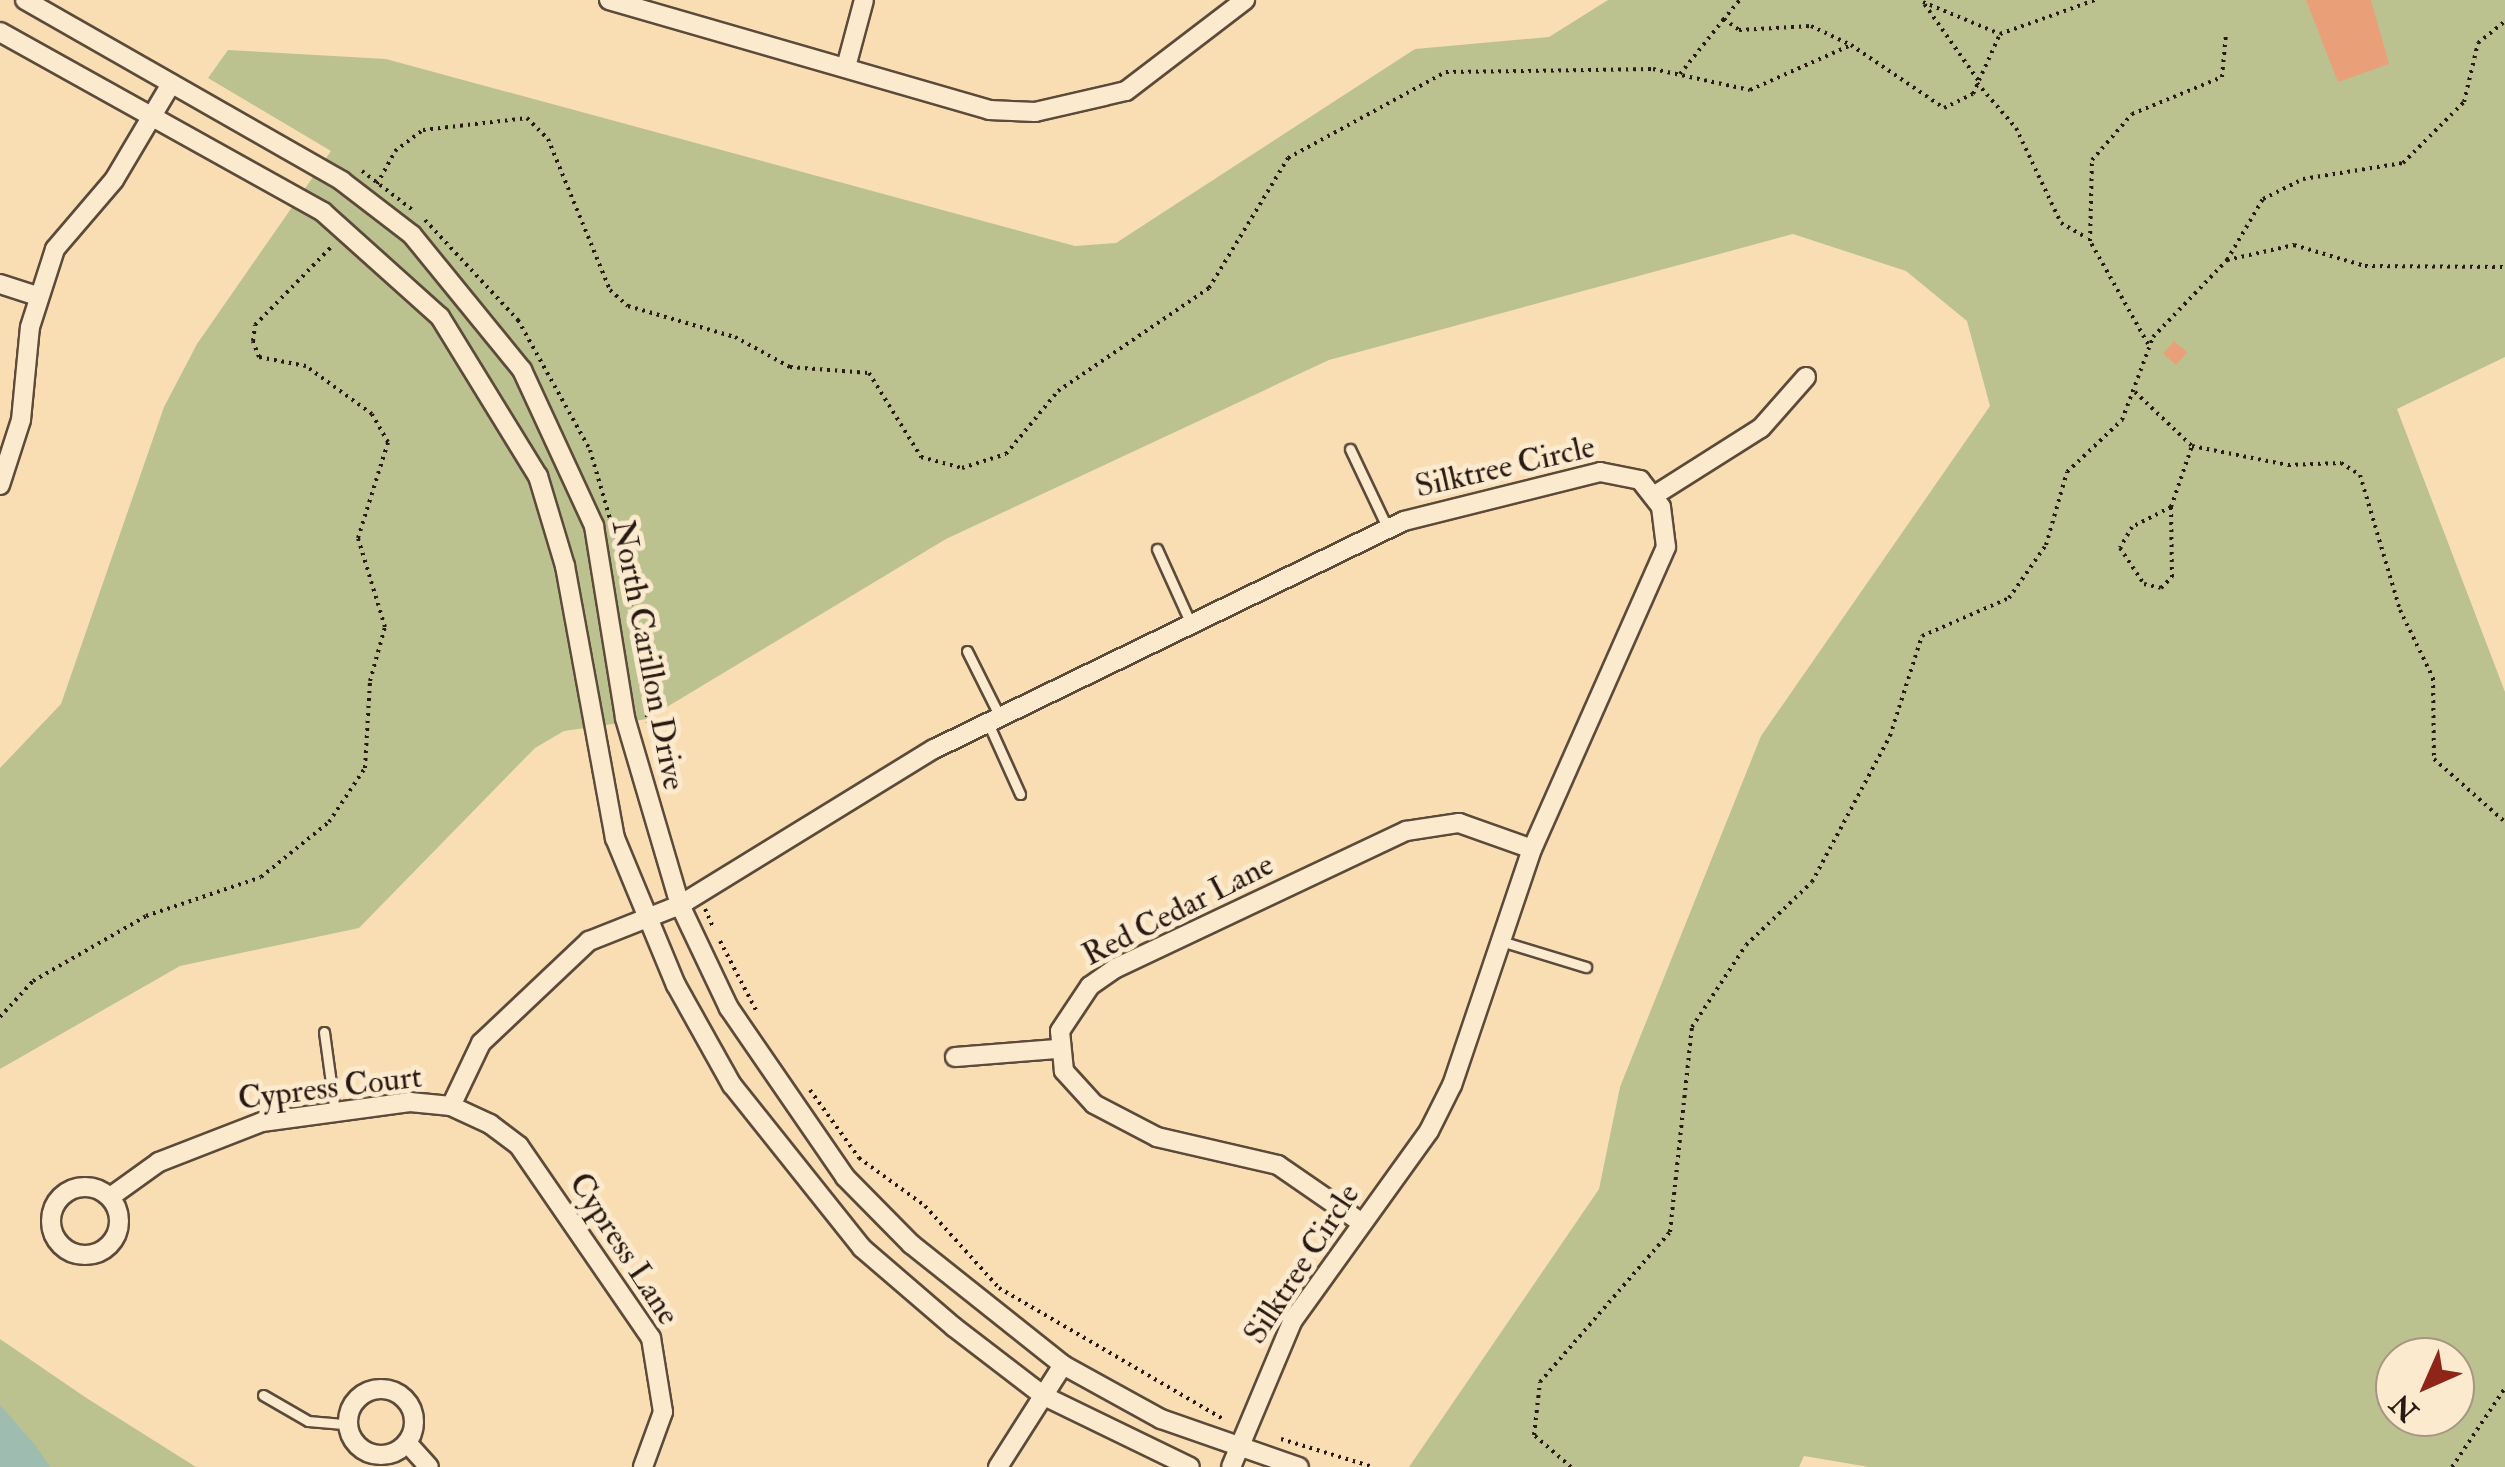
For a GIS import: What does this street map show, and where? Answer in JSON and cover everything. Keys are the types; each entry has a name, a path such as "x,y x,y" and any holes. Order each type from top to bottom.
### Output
{"street":[{"name":"North Carillon Drive","path":"25,0 342,181 412,235 522,370 594,526 625,718 680,905 728,1008 845,1178 911,1244 1063,1365 1238,1448 1299,1467"},
{"path":"609,0 636,4 989,110 1079,106 1126,91 1244,0"},
{"path":"846,68 864,0"},
{"name":"North Carillon Drive","path":"0,32 323,212 440,317 492,391 538,476 565,566 591,738 646,918 732,1085 792,1168 862,1248 1044,1396 1190,1467"},
{"path":"0,485 21,420 37,296 55,249 153,116 171,84"},
{"path":"0,284 37,296"},
{"path":"1655,495 1761,428 1806,377"},
{"name":"Silktree Circle","path":"452,1106 472,1055 553,968 646,918 680,905 994,720 1388,529 1450,505 1600,472 1640,480 1655,495 1666,547 1532,849 1429,1132 1292,1322 1230,1467"},
{"name":"Red Cedar Lane","path":"1057,1048 1069,1012 1116,968 1406,831 1473,826 1532,849"},
{"path":"955,1057 1057,1048 1094,1104 1157,1137 1278,1165 1362,1222"},
{"name":"Cypress Court","path":"114,1195 226,1130 335,1112 452,1106"},
{"name":"Cypress Lane","path":"452,1106 519,1146 634,1306 663,1374 663,1412 643,1467"},
{"path":"998,1467 1063,1365"},
{"path":"410,1446 386,1453 346,1424 357,1394 382,1392 414,1414 410,1446 429,1467"}],"lane":[{"path":"1350,449 1388,529"},
{"path":"1157,549 1191,624"},
{"path":"967,651 1020,794"},
{"path":"1501,941 1586,967"},
{"path":"324,1032 335,1112"},
{"path":"263,1395 308,1421 346,1424"}],"path":[{"path":"1680,74 1740,0"},
{"path":"1922,1 2000,34 2095,0"},
{"path":"1922,1 1978,82 2016,128 2061,223 2089,238"},
{"path":"1723,20 1739,30 1811,26 1851,45 1944,108 1978,82 2000,34"},
{"path":"1571,1467 1534,1435 1530,1410 1557,1358 1670,1232 1685,1054 1704,1004 1746,945 1812,882 1890,736 1922,636 2009,598 2046,545 2067,472 2122,420 2148,345 2227,260 2236,232 2273,193 2303,180 2386,171 2422,149 2464,102 2478,42 2505,21"},
{"path":"2148,345 2089,238 2092,160 2132,114 2222,77 2226,34"},
{"path":"375,188 395,151 423,130 527,118 548,140 610,290 628,306 735,337 790,367 869,373 921,457 962,468 1006,454 1058,390 1209,288 1288,158 1417,84 1478,70 1680,74 1750,90 1851,45"},
{"path":"0,1017 33,981 146,916 261,877 330,822 365,768 370,682 385,627 358,538 388,442 372,414 306,366 259,357 253,341 255,325 336,240"},
{"path":"2227,260 2294,245 2365,266 2505,267"},
{"path":"2134,391 2192,446 2288,465 2341,462 2360,475 2400,610 2433,678 2434,759 2505,822"},
{"path":"2171,506 2132,527 2120,548 2144,584 2161,588 2172,577 2171,506 2192,446"},
{"path":"707,912 765,1026"},
{"path":"806,1086 860,1158 924,1206 999,1288 1054,1324 1226,1420"},
{"path":"1049,1333 1054,1324"},
{"path":"2452,1467 2505,1388"},
{"path":"1270,1437 1373,1467"}],"green space":[{"path":"1608,0 2505,0 2505,357 2397,409 2505,692 2505,1467 1869,1467 1804,1456 1799,1467 1409,1467 1599,1189 1620,1087 1761,736 1990,406 1967,321 1906,271 1793,234 1329,360 946,539 647,719 564,731 535,748 359,928 180,966 0,1069 0,768 61,704 164,407 197,344 331,151 208,78 228,50 386,59 1075,246 1116,243 1415,49 1549,37"},
{"path":"0,1339 88,1399 196,1467 0,1467"}],"shaded area":[{"path":"0,1405 36,1446 50,1467 0,1467"}],"building":[{"path":"2306,0 2371,0 2389,64 2338,82"},
{"path":"2174,341 2187,352 2176,365 2163,354"}]}
